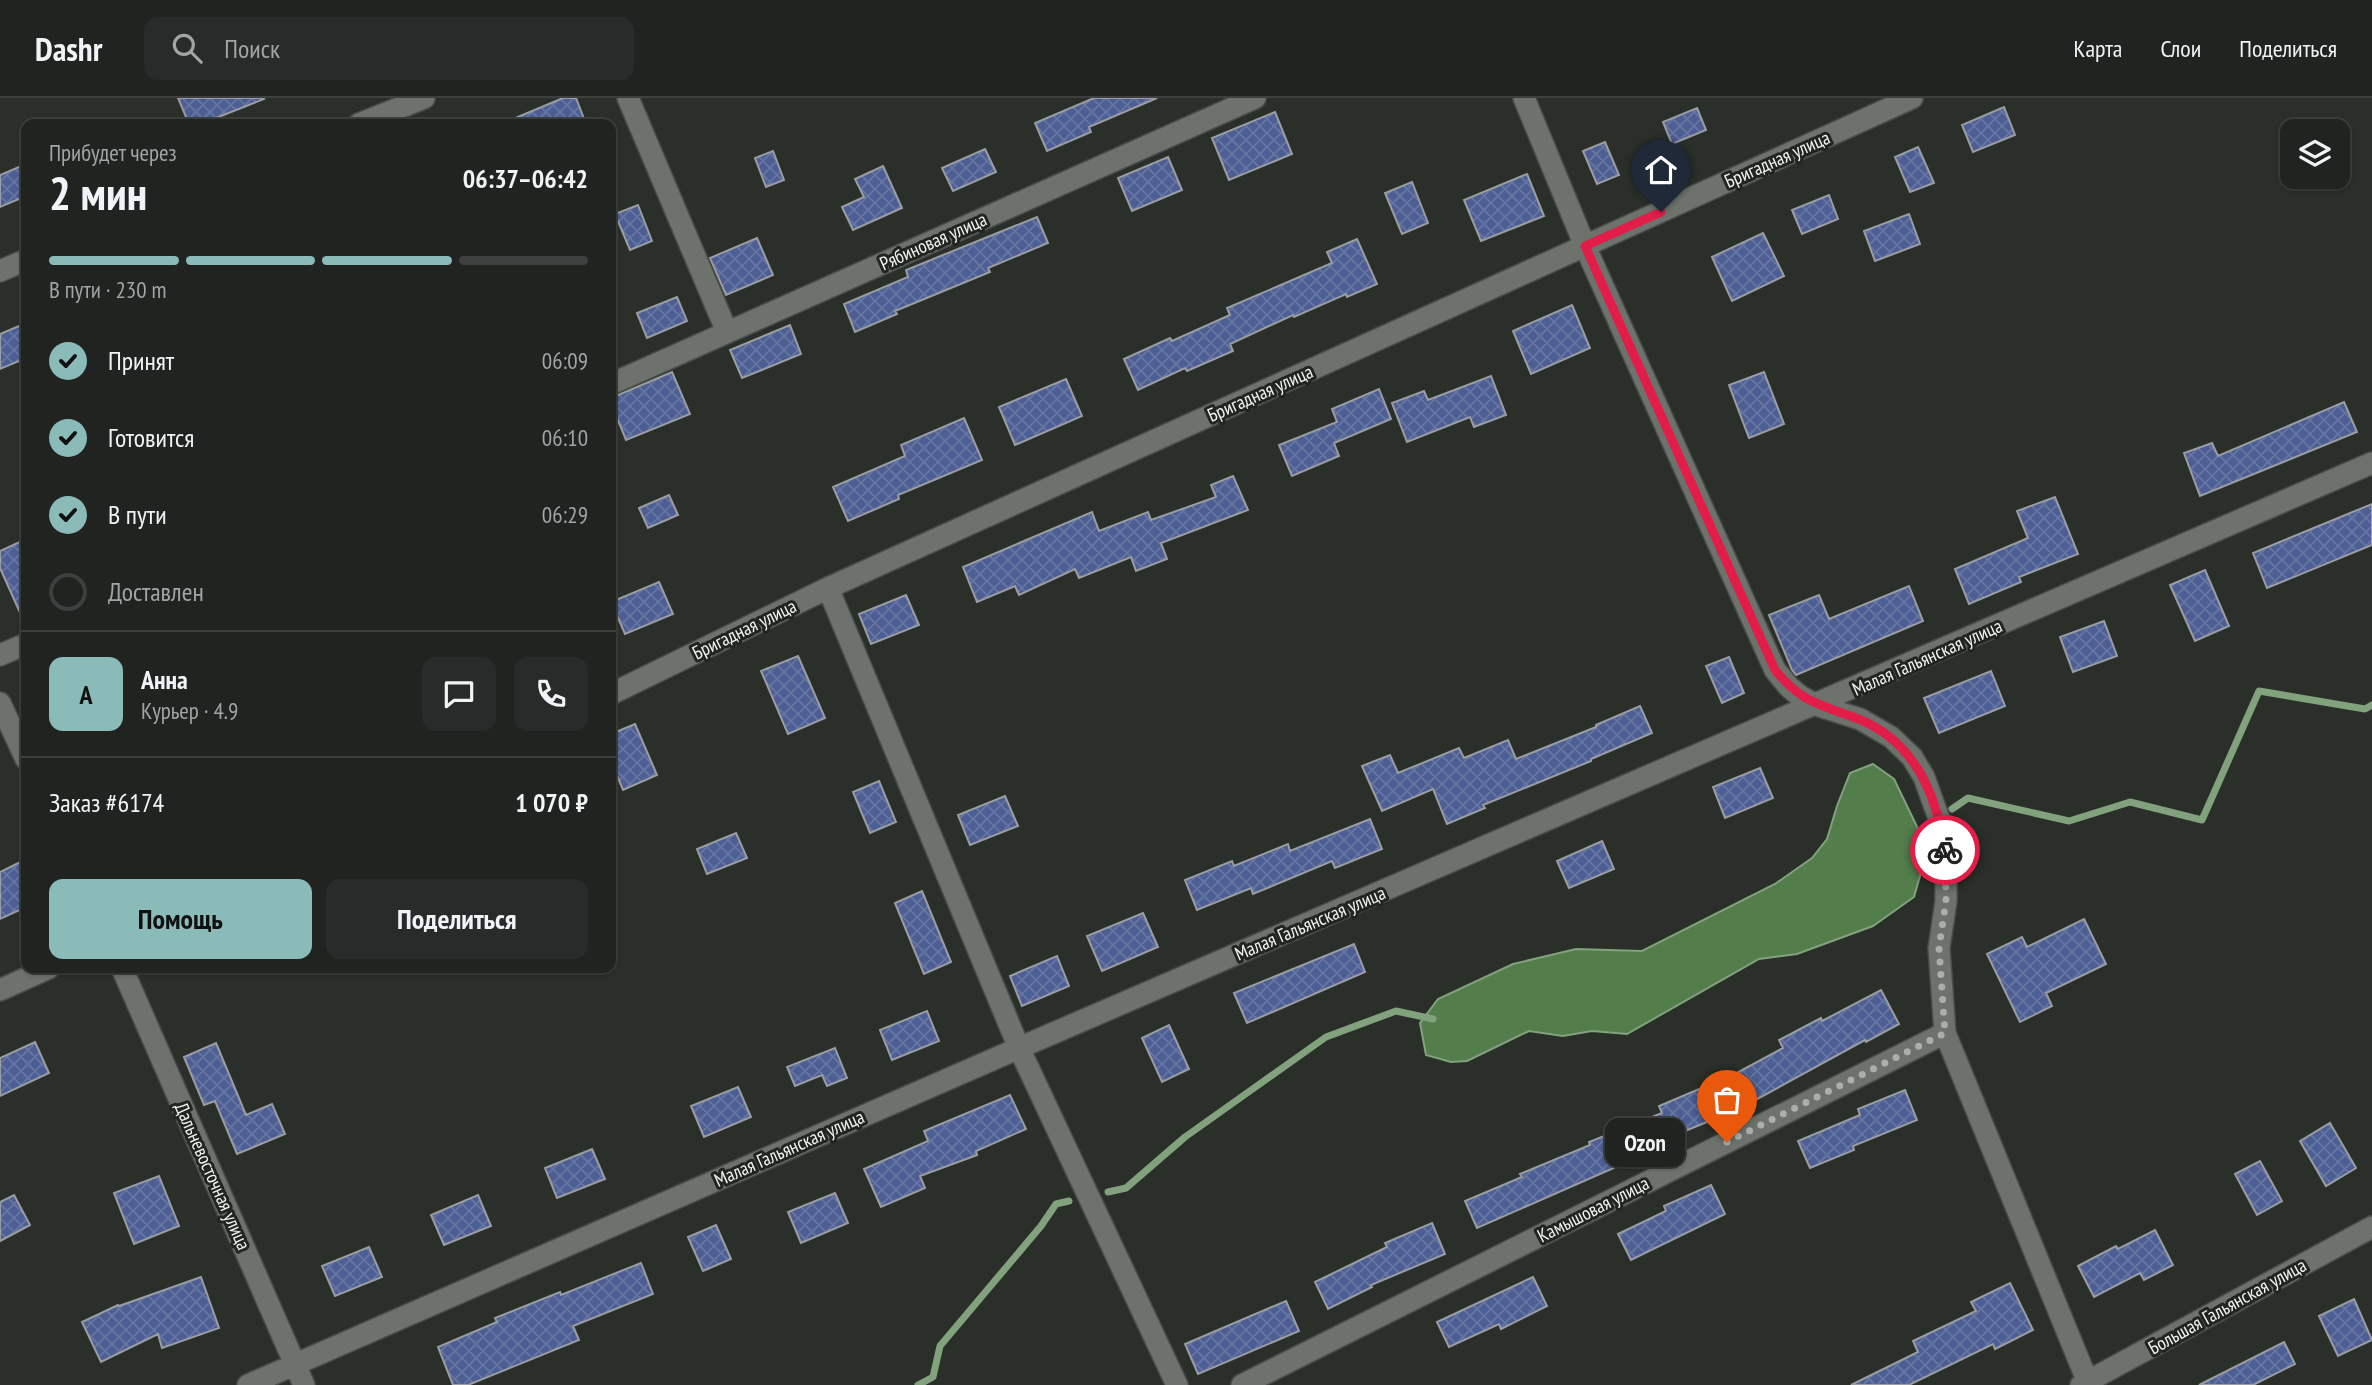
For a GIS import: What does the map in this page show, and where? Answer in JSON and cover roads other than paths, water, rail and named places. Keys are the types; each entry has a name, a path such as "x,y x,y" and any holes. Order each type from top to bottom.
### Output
{"street":[{"path":"372,119 424,98"},
{"path":"628,98 727,332"},
{"name":"Рябиновая улица","path":"616,382 1255,98"},
{"path":"1524,98 1585,246 1775,670 1789,687 1816,705 1860,719 1891,737 1912,757 1924,777 1942,827 1947,858 1946,901 1939,948 1945,1033 2086,1384"},
{"name":"Бригадная улица","path":"616,692 828,587 1912,98"},
{"path":"0,271 21,262"},
{"name":"Малая Гальянская улица","path":"248,1385 1019,1048 2372,463"},
{"path":"828,587 1019,1048 1177,1385"},
{"path":"0,655 21,646"},
{"path":"0,703 21,749"},
{"path":"0,990 38,973"},
{"name":"Дальневосточная улица","path":"124,973 304,1385"},
{"name":"Камышовая улица","path":"1242,1385 1945,1033"},
{"name":"Большая Гальянская улица","path":"2086,1384 2372,1227"}],"waterway":[{"path":"1952,809 1968,798 2069,821 2130,802 2202,820 2259,691 2365,709 2372,705"},
{"path":"1108,1192 1126,1188 1185,1137 1326,1037 1396,1011 1433,1019"},
{"path":"918,1385 933,1377 940,1346 1041,1226 1056,1204 1069,1201"}],"place":[{"name":"Ozon","path":"1727,1142"}]}
